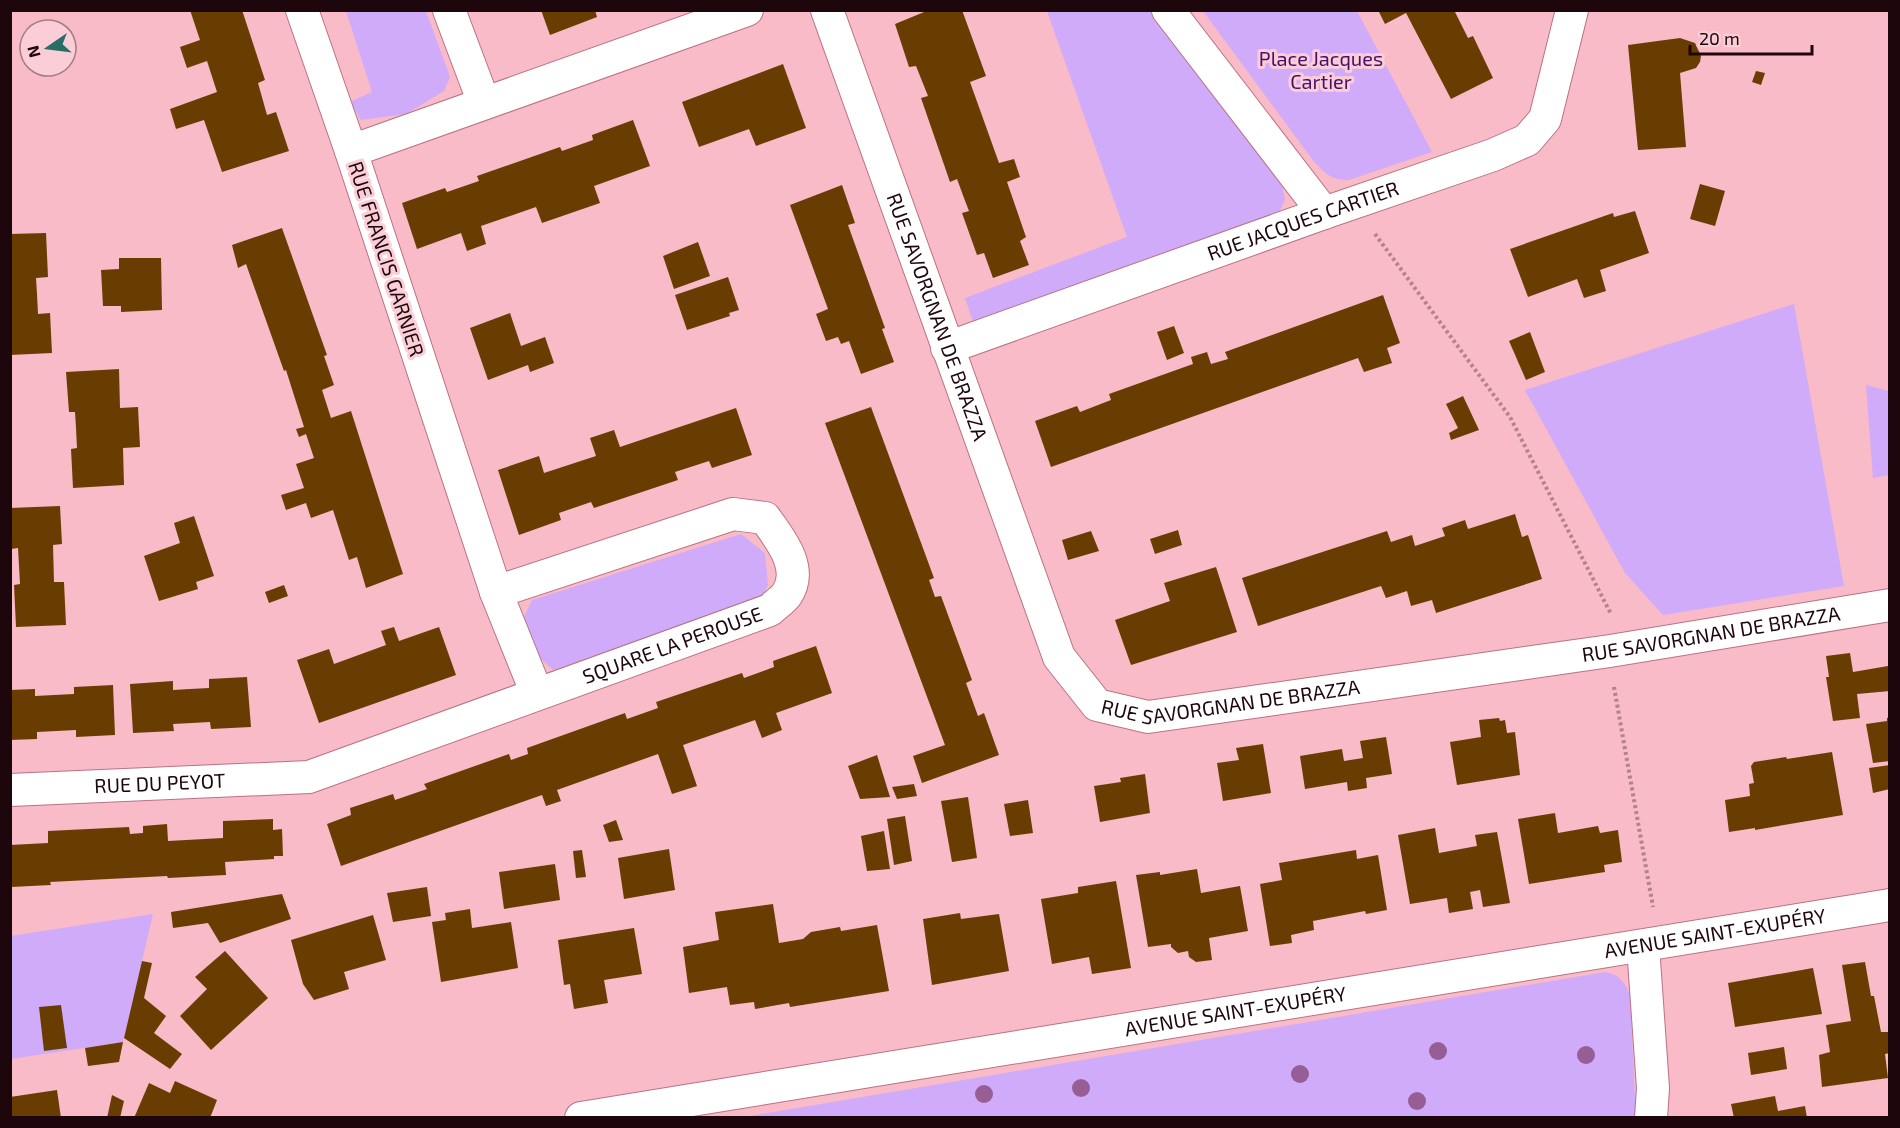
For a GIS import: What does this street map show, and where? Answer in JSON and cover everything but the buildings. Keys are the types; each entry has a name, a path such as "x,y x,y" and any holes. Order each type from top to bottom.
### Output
{"street":[{"path":"302,10 351,151"},
{"path":"449,10 484,103"},
{"name":"RUE FRANCIS GARNIER","path":"537,694 496,592 351,151 747,10"},
{"name":"RUE SAVORGNAN DE BRAZZA","path":"826,10 1059,657 1097,705 1148,717 1610,651 1890,605"},
{"path":"1168,10 1338,208"},
{"name":"RUE JACQUES CARTIER","path":"947,348 1493,155 1527,140 1545,118 1572,10"},
{"name":"SQUARE LA PEROUSE","path":"309,777 770,610 787,594 794,578 786,548 765,518 733,514 496,592"},
{"name":"RUE DU PEYOT","path":"10,790 309,777"},
{"name":"AVENUE SAINT-EXUPÉRY","path":"581,1118 1890,905"},
{"path":"1643,946 1653,1088 1651,1118"}],"path":[{"path":"1338,208 1434,313 1510,417 1612,618 1610,651 1655,920 1674,939"}],"green space":[{"path":"346,11 426,11 450,77 444,91 406,114 361,120 350,102 372,92"},
{"path":"1047,11 1151,11 1282,186 1285,199 1279,213 975,327 965,298 1127,237"},
{"name":"Place Jacques Cartier","path":"1203,11 1357,11 1432,152 1349,180 1330,176 1315,163"},
{"path":"1794,304 1844,586 1663,615 1625,573 1525,390"},
{"path":"1866,385 1889,391 1889,475 1873,478"},
{"path":"741,534 765,553 768,585 758,606 553,670 531,650 521,623 532,600"},
{"path":"153,914 123,1042 11,1059 11,936"},
{"path":"1605,972 1621,980 1630,996 1636,1117 738,1118"}]}
